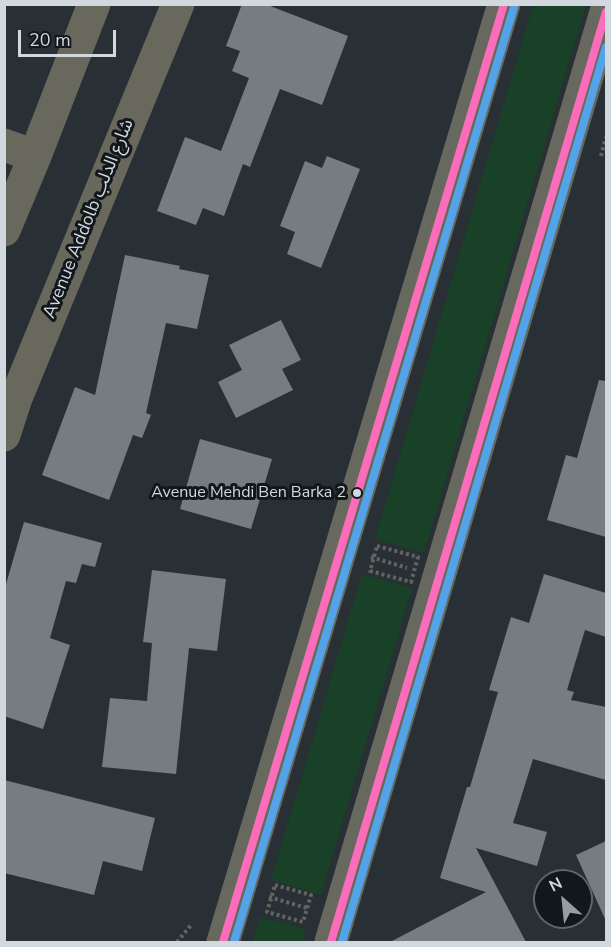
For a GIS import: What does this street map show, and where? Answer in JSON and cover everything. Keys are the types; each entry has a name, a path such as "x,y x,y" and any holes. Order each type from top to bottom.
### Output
{"main road":[{"path":"223,942 504,4"},
{"path":"331,942 604,33"}],"street":[{"path":"4,230 94,4"},
{"name":"Avenue Addolb شارع الدلب","path":"4,435 16,398 177,4"},
{"path":"4,145 35,156"}],"path":[{"path":"377,546 418,557 411,582 370,571 377,546"},
{"path":"378,559 407,568"},
{"path":"274,885 310,896 303,922 267,912 274,885"},
{"path":"277,899 299,906"}],"green space":[{"path":"533,5 586,5 424,553 375,539"},
{"path":"362,574 412,588 321,895 271,880"},
{"path":"260,917 306,929 302,942 253,942"}],"building":[{"path":"242,4 265,4 348,36 322,105 280,89 250,167 243,164 224,216 203,208 196,225 157,211 185,137 221,151 249,78 232,71 240,51 226,46"},
{"path":"327,156 360,169 321,268 287,254 295,232 280,226 305,161 322,168"},
{"path":"125,255 180,266 179,269 209,275 197,329 166,323 146,413 151,415 142,438 133,435 109,500 42,475 75,387 95,395"},
{"path":"281,320 301,360 282,369 293,390 236,418 218,382 242,370 229,345"},
{"path":"599,380 606,381 606,537 547,520 566,455 577,458"},
{"path":"200,439 272,459 251,529 180,509"},
{"path":"24,522 102,543 95,567 82,564 76,583 66,581 50,638 70,645 43,729 4,716 4,591"},
{"path":"152,570 226,579 217,651 189,648 176,774 102,767 110,698 147,701 152,643 143,642"},
{"path":"544,574 606,593 606,637 585,630 567,690 574,692 571,700 606,707 606,780 533,759 513,823 547,832 537,866 476,848 526,942 390,942 486,892 440,878 498,692 489,690 511,617 529,623"},
{"path":"4,780 155,818 142,871 103,861 94,895 4,873"},
{"path":"606,841 606,921 593,892 593,869 582,869 576,855"}],"transit line":[{"path":"223,942 504,4"},
{"path":"234,942 514,7"},
{"path":"331,942 606,12"},
{"path":"342,942 606,47"}],"place":[{"name":"Avenue Mehdi Ben Barka 2","path":"357,493"}]}
